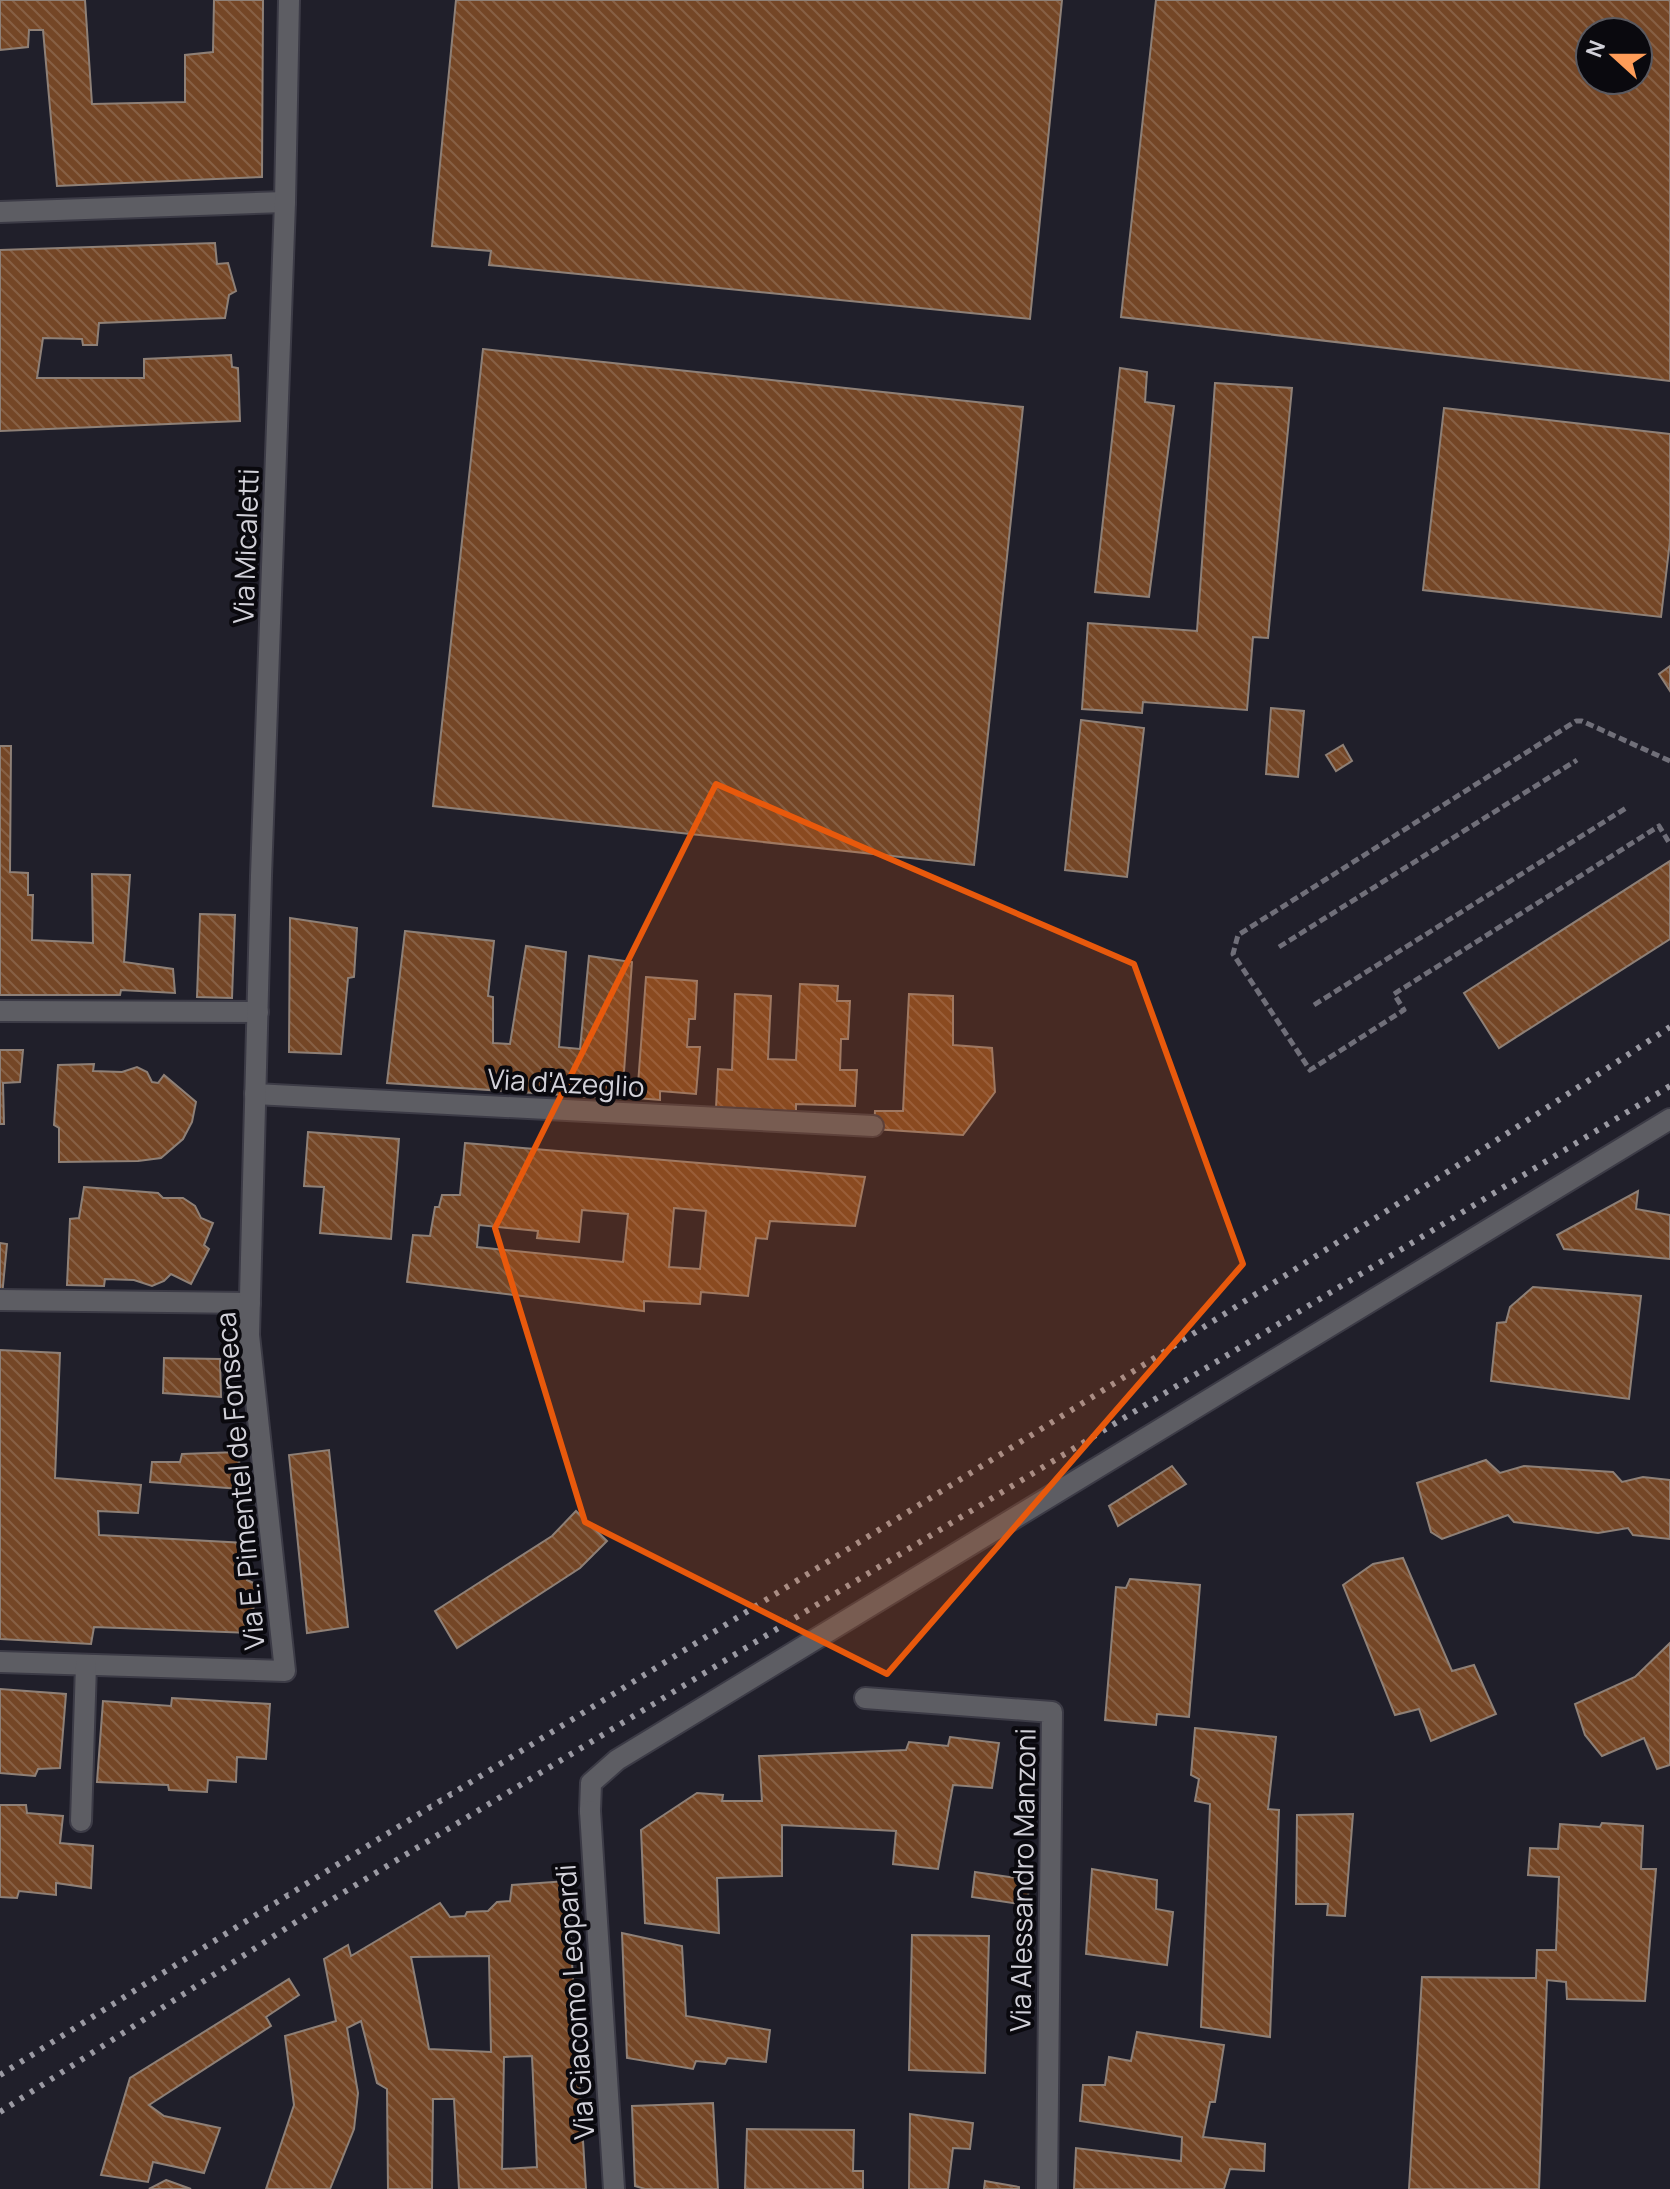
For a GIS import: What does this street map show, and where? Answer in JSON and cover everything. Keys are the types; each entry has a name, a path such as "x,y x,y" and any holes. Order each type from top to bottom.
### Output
{"street":[{"name":"Via Micaletti","path":"255,1094 289,0"},
{"path":"0,212 285,202"},
{"path":"0,1011 258,1012"},
{"name":"Via d'Azeglio","path":"255,1094 873,1126"},
{"name":"Via E. Pimentel de Fonseca","path":"86,1665 285,1671 249,1335 255,1094"},
{"name":"Via Giacomo Leopardi","path":"614,2189 590,1811 591,1783 617,1760 1670,1119"},
{"path":"0,1300 250,1303"},
{"path":"0,1662 86,1665 81,1821"},
{"name":"Via Alessandro Manzoni","path":"865,1698 1052,1712 1047,2189"}],"path":[{"path":"1670,761 1576,721 1238,935 1233,954 1310,1070 1404,1010 1394,994 1659,826 1670,844"},
{"path":"1279,947 1577,760"},
{"path":"1314,1005 1626,808"}],"highlighted area":[{"path":"716,784 1134,964 1243,1264 887,1674 585,1522 495,1228"}],"building":[{"path":"0,0 85,0 92,104 185,102 185,55 213,52 214,0 263,0 262,177 57,186 43,30 29,30 28,47 0,50"},
{"path":"456,0 1062,0 1030,319 489,265 491,251 432,246"},
{"path":"1156,0 1670,0 1670,381 1121,317"},
{"path":"215,243 217,264 228,263 236,291 229,295 225,318 99,323 97,345 83,345 82,339 43,338 37,378 144,378 144,359 231,355 232,367 238,368 240,421 0,431 0,250"},
{"path":"483,349 1023,407 974,865 433,806"},
{"path":"1120,368 1147,372 1145,402 1174,406 1149,597 1095,592"},
{"path":"1215,383 1292,388 1268,638 1253,637 1247,710 1143,702 1142,713 1082,709 1088,623 1197,631"},
{"path":"1444,408 1670,434 1670,541 1661,617 1423,590"},
{"path":"1670,666 1670,691 1659,674"},
{"path":"1271,708 1304,711 1298,777 1266,774"},
{"path":"1081,720 1144,728 1127,877 1065,870"},
{"path":"1343,745 1352,761 1336,771 1326,755"},
{"path":"0,746 11,746 10,872 28,873 28,895 33,895 32,940 93,943 92,874 130,875 124,962 173,969 175,993 121,990 120,995 0,995"},
{"path":"1670,861 1670,939 1499,1048 1464,993"},
{"path":"200,914 235,915 232,998 197,997"},
{"path":"290,918 357,928 354,977 348,978 341,1054 289,1052"},
{"path":"405,931 494,941 488,996 493,997 493,1043 510,1044 526,946 566,952 559,1047 580,1049 589,956 632,962 622,1099 387,1083"},
{"path":"646,977 697,981 695,1019 689,1019 687,1047 700,1047 696,1094 660,1091 660,1100 637,1098"},
{"path":"800,984 838,986 837,1001 850,1001 848,1039 841,1039 840,1070 857,1070 855,1106 796,1104 796,1112 716,1108 718,1069 732,1070 735,994 771,996 768,1059 796,1060"},
{"path":"909,994 953,996 953,1045 992,1048 995,1092 963,1135 874,1129 875,1111 903,1111"},
{"path":"0,1050 23,1050 20,1082 3,1083 4,1124 0,1124"},
{"path":"94,1064 93,1071 122,1072 137,1067 147,1072 152,1082 158,1083 164,1075 196,1102 192,1122 183,1139 161,1158 59,1162 59,1128 54,1125 58,1065"},
{"path":"308,1132 399,1139 391,1239 320,1233 324,1187 304,1186"},
{"path":"465,1143 865,1177 855,1226 770,1221 767,1239 756,1238 748,1296 701,1292 700,1304 644,1301 644,1311 407,1282 413,1235 430,1236 435,1207 439,1207 442,1195 460,1195","holes":["674,1208 706,1211 700,1269 669,1267","582,1210 628,1214 623,1262 477,1247 479,1225 538,1231 537,1238 579,1242"]},
{"path":"84,1187 158,1193 163,1198 183,1198 195,1206 201,1218 213,1223 204,1245 209,1249 191,1284 171,1274 152,1286 134,1280 105,1279 104,1286 67,1285 70,1219 79,1218"},
{"path":"1638,1191 1636,1209 1670,1215 1670,1259 1564,1249 1557,1235"},
{"path":"0,1243 7,1244 2,1296 0,1295"},
{"path":"1533,1287 1641,1296 1629,1399 1491,1381 1497,1323 1506,1322 1510,1307"},
{"path":"0,1350 60,1353 55,1478 141,1485 138,1513 98,1511 99,1535 246,1543 247,1580 256,1584 251,1633 94,1627 91,1644 0,1639"},
{"path":"164,1358 220,1359 221,1397 163,1393"},
{"path":"329,1450 348,1627 307,1633 289,1455"},
{"path":"239,1452 240,1489 150,1482 152,1462 180,1462 182,1454"},
{"path":"1486,1460 1500,1473 1524,1466 1613,1472 1622,1482 1643,1477 1670,1480 1670,1539 1633,1535 1628,1528 1598,1533 1514,1522 1508,1515 1442,1539 1431,1532 1417,1483"},
{"path":"1172,1466 1186,1484 1118,1526 1109,1506"},
{"path":"576,1511 607,1541 580,1568 457,1648 435,1611 552,1536"},
{"path":"1403,1558 1452,1671 1474,1665 1496,1714 1431,1741 1419,1709 1395,1715 1343,1585 1373,1564"},
{"path":"1130,1579 1200,1585 1189,1717 1157,1714 1156,1725 1105,1720 1116,1587 1126,1588"},
{"path":"1670,1643 1670,1765 1657,1769 1644,1738 1602,1756 1585,1735 1575,1704 1635,1677"},
{"path":"0,1689 66,1694 60,1768 38,1769 35,1776 0,1773"},
{"path":"172,1698 270,1704 266,1759 237,1757 236,1782 208,1780 207,1792 169,1790 168,1785 97,1782 103,1701 171,1706"},
{"path":"1195,1728 1276,1737 1268,1809 1279,1810 1270,2037 1201,2027 1210,1804 1195,1801 1199,1779 1191,1775"},
{"path":"950,1737 999,1743 992,1788 953,1785 938,1869 893,1864 896,1831 782,1825 782,1876 717,1878 719,1933 645,1923 641,1830 697,1793 723,1795 722,1801 762,1801 759,1756 906,1750 909,1742 948,1746"},
{"path":"0,1805 26,1805 27,1813 63,1816 60,1843 93,1846 91,1888 56,1883 56,1895 19,1891 17,1898 0,1897"},
{"path":"1353,1814 1345,1916 1327,1915 1328,1904 1296,1904 1297,1815"},
{"path":"1602,1823 1643,1826 1641,1869 1656,1869 1645,2001 1567,1999 1566,1982 1547,1980 1539,2189 1409,2189 1422,1977 1536,1978 1537,1950 1556,1950 1559,1877 1528,1875 1530,1848 1558,1849 1560,1824 1600,1827"},
{"path":"1092,1869 1157,1880 1156,1909 1173,1912 1167,1965 1086,1954"},
{"path":"975,1872 1030,1880 1027,1905 972,1897"},
{"path":"567,1881 586,2189 459,2189 454,2099 433,2099 432,2189 388,2189 387,2089 377,2083 361,2021 347,2028 358,2093 354,2129 330,2189 266,2189 294,2105 285,2036 336,2021 324,1959 348,1945 351,1956 440,1903 450,1917 488,1911 497,1902 510,1901 512,1885","holes":["489,1956 491,2052 429,2049 411,1957","532,2056 537,2167 502,2169 504,2057"]},
{"path":"622,1933 682,1946 686,2016 770,2030 766,2062 728,2058 725,2064 696,2061 693,2069 627,2058"},
{"path":"912,1935 989,1936 985,2073 909,2070"},
{"path":"289,1979 299,1995 266,2017 271,2026 149,2105 164,2116 220,2128 204,2173 153,2162 148,2182 101,2175 130,2078"},
{"path":"1137,2032 1224,2045 1215,2102 1210,2102 1203,2137 1265,2144 1264,2171 1230,2169 1224,2189 1074,2189 1076,2148 1181,2161 1182,2137 1080,2121 1083,2085 1105,2085 1109,2057 1131,2061"},
{"path":"713,2103 718,2189 645,2189 635,2186 632,2106"},
{"path":"910,2114 973,2123 970,2149 953,2148 948,2189 909,2189"},
{"path":"747,2129 854,2130 853,2171 863,2171 863,2189 745,2189"},
{"path":"166,2180 191,2189 149,2189"},
{"path":"985,2181 1019,2187 1019,2189 984,2189"}],"railway":[{"path":"0,2075 1256,1294 1670,1027"},
{"path":"0,2112 313,1911 1670,1086"}]}
